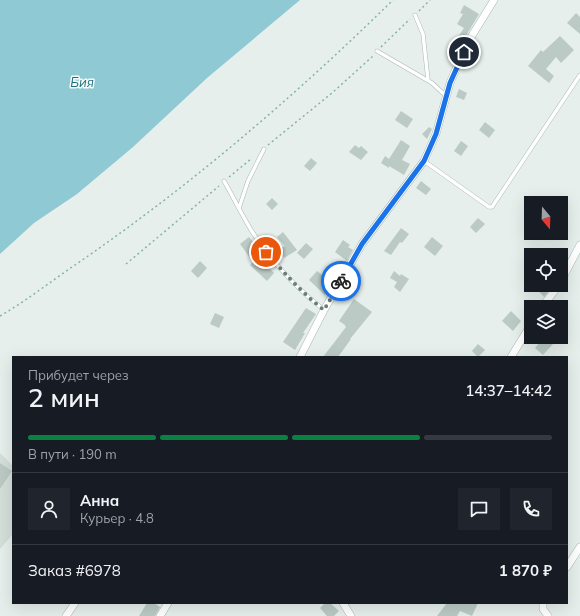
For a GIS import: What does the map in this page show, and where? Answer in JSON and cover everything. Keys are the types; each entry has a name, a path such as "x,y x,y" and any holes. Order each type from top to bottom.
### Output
{"street":[{"path":"301,356 324,310 362,244 424,161 436,134 450,83 468,42 494,0"},
{"path":"568,268 580,245"},
{"path":"547,300 554,292"},
{"path":"512,356 524,336"},
{"path":"568,565 580,547"},
{"path":"66,616 74,604"},
{"path":"160,616 167,604"},
{"path":"344,604 351,616"},
{"path":"543,604 543,609 548,616"}],"lane":[{"path":"415,15 423,34 428,80"},
{"path":"377,51 428,80 446,96"},
{"path":"424,161 489,207 492,207 580,75"},
{"path":"239,208 248,181 264,149"},
{"path":"224,181 252,231 266,252 290,280 324,310"}],"path":[{"path":"0,316 115,238 212,162 256,126 347,45 393,0"},
{"path":"264,149 332,93 430,0"},
{"path":"126,264 252,158"}],"shaded area":[{"path":"0,453 12,465 12,535 0,549"}],"water":[{"name":"Бия","path":"0,0 300,0 207,78 133,147 77,194 34,223 0,254"}],"building":[{"path":"464,5 479,14 463,41 458,37 464,28 457,24 463,14 460,13"},
{"path":"576,13 580,17 580,34 567,23"},
{"path":"560,36 574,50 561,63 556,57 546,69 554,76 549,83 528,66 541,50 543,52"},
{"path":"459,89 467,93 464,100 456,97"},
{"path":"401,111 413,119 407,128 395,120"},
{"path":"485,122 495,130 489,138 479,130"},
{"path":"429,127 432,129 427,139 422,134"},
{"path":"401,140 410,146 402,160 410,164 404,175 381,163 385,156 389,159"},
{"path":"461,141 468,146 461,156 454,151"},
{"path":"355,145 359,148 361,146 368,152 361,160 349,152"},
{"path":"311,158 317,163 310,171 304,166"},
{"path":"421,181 431,189 426,195 416,188"},
{"path":"272,198 278,204 272,210 266,204"},
{"path":"478,218 485,224 476,233 470,227"},
{"path":"401,228 409,234 402,243 400,242 391,255 384,251"},
{"path":"283,232 297,250 284,258 279,249 285,246 277,237"},
{"path":"249,237 262,253 257,256 274,273 267,281 250,265 253,262 240,244"},
{"path":"432,237 443,246 435,256 424,247"},
{"path":"343,240 350,245 348,247 353,250 347,261 335,252"},
{"path":"306,243 313,249 304,259 297,253"},
{"path":"200,261 207,268 198,278 191,271"},
{"path":"317,271 325,277 323,280 332,286 325,295 309,280"},
{"path":"394,271 400,276 401,274 409,279 400,292 394,287 397,282 390,278"},
{"path":"348,288 354,292 350,299 344,295"},
{"path":"539,292 548,292 544,297"},
{"path":"354,299 372,312 350,339 339,356 324,356 346,327 339,321"},
{"path":"306,308 316,314 303,333 305,333 295,350 283,342"},
{"path":"511,311 521,321 513,331 502,321"},
{"path":"215,313 224,317 219,328 210,324"},
{"path":"478,344 485,350 479,356 472,351"},
{"path":"538,344 553,344 543,355 535,348"},
{"path":"0,463 12,471 0,489"},
{"path":"146,604 156,604 160,607 155,616 139,616"},
{"path":"324,604 331,604 339,611 334,616 327,616 320,608"},
{"path":"446,604 478,604 472,616 460,611 457,616 437,616"}],"way so far":[{"path":"266,252 290,280 324,310 341,281"}],"route":[{"path":"341,281 362,244 424,161 436,134 450,83 464,52"}]}
